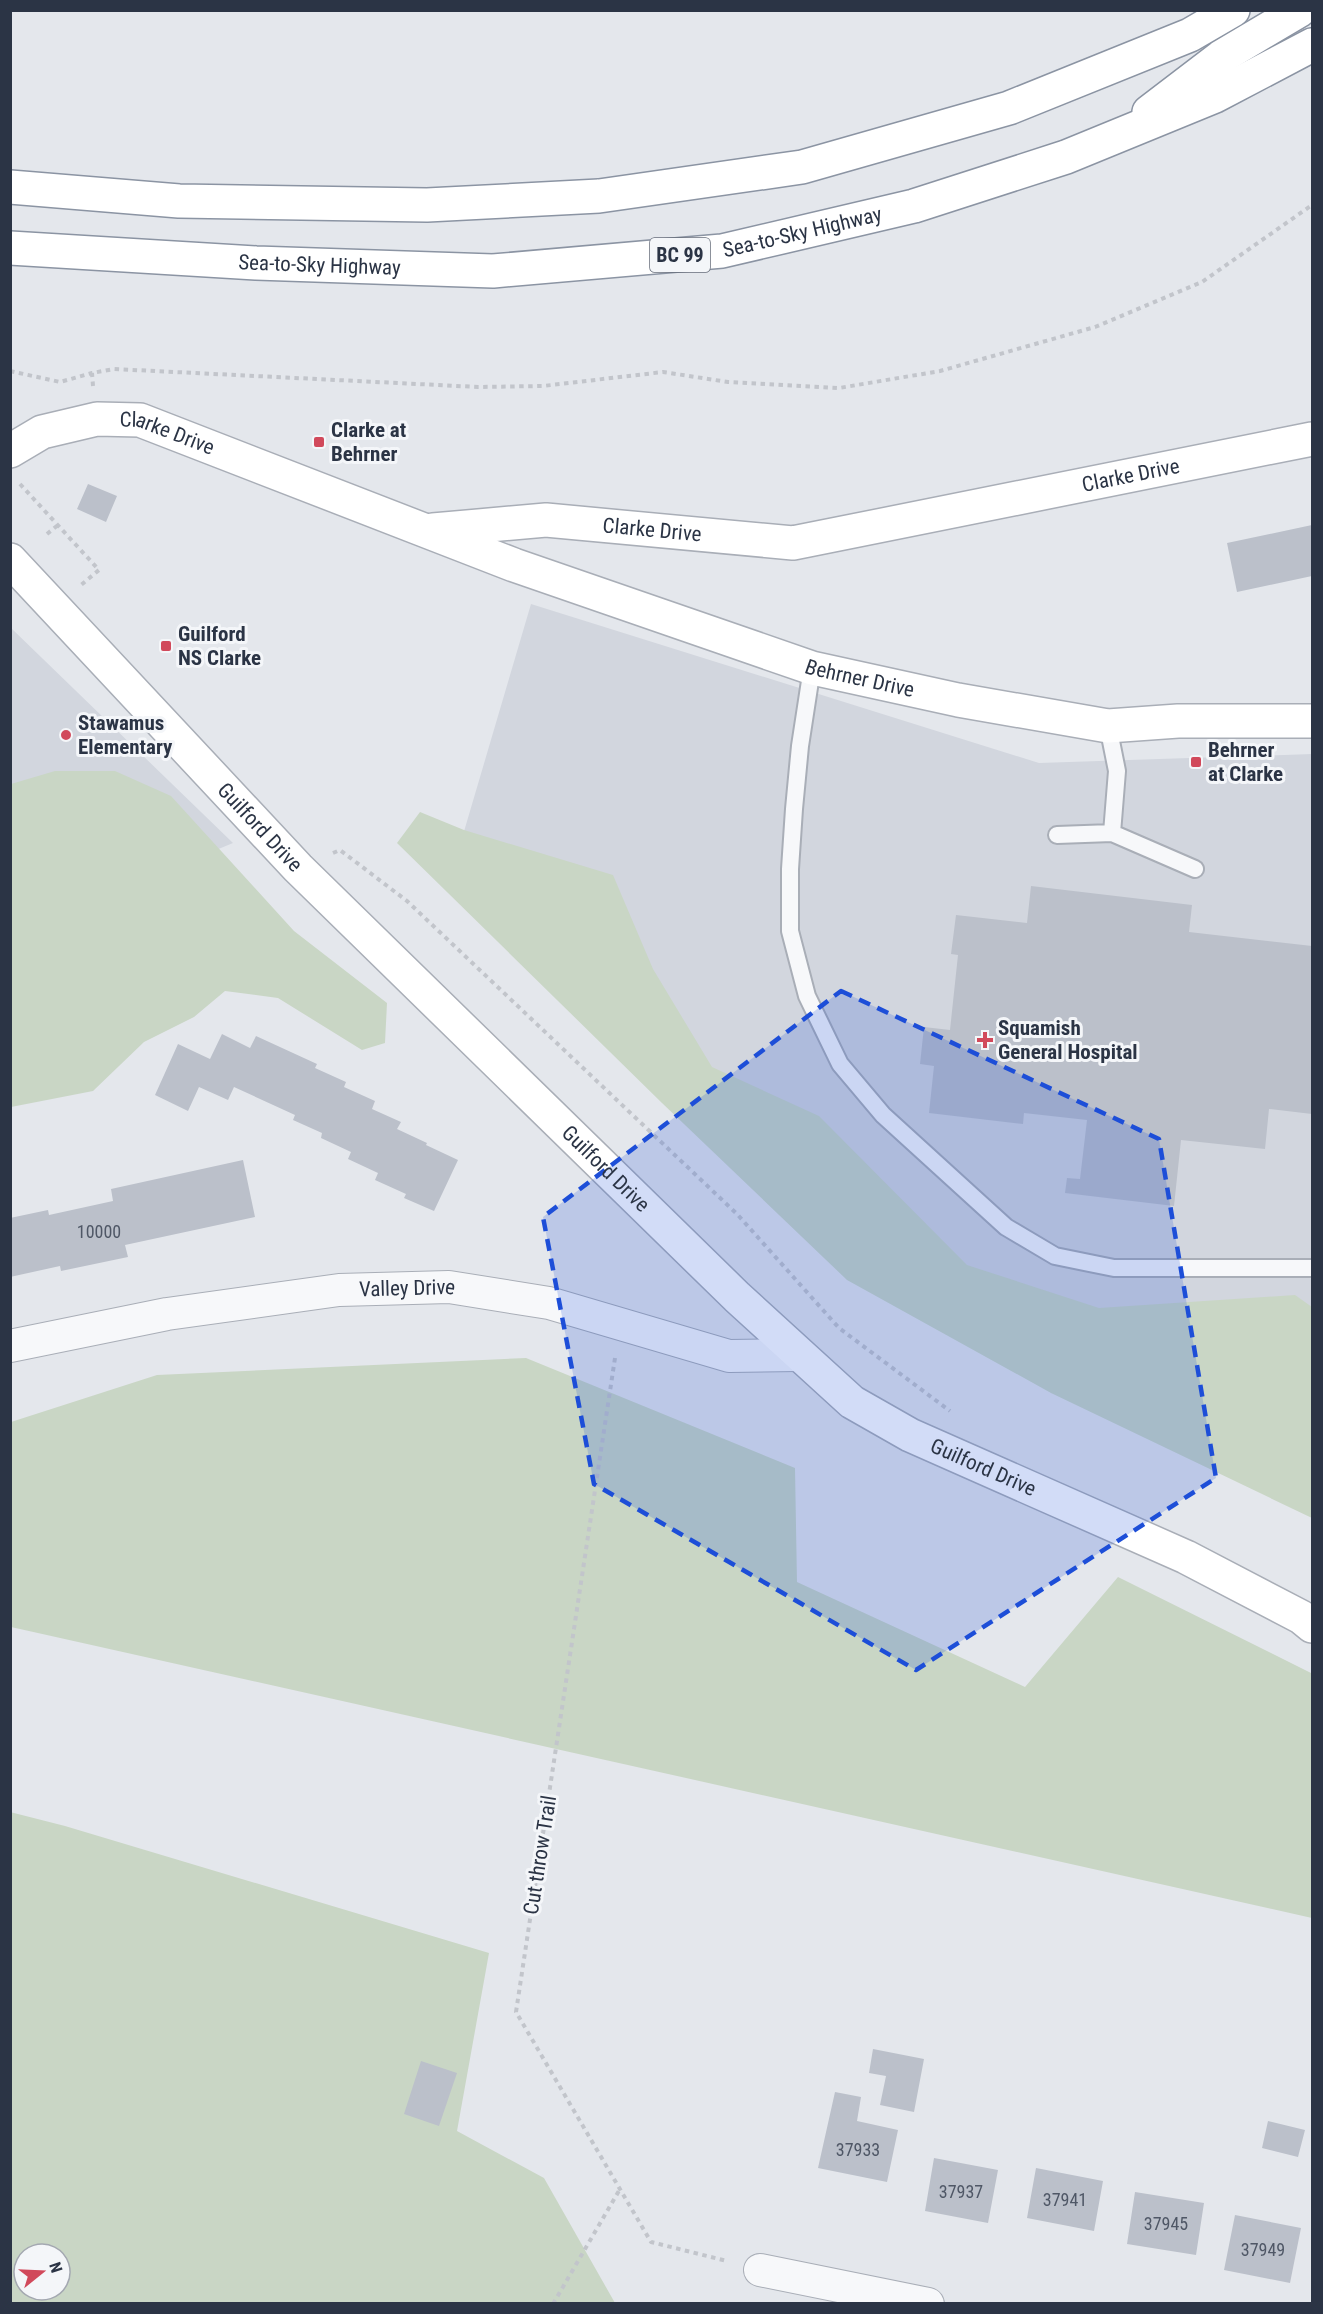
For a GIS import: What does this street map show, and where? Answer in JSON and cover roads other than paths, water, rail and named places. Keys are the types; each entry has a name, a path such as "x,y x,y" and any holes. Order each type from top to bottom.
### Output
{"main road":[{"path":"10,187 178,201 427,206 599,196 802,167 1009,108 1190,35 1233,10"},
{"path":"1119,136 1221,57 1300,10"},
{"name":"Sea-to-Sky Highway","path":"10,248 256,263 493,271 722,251 914,206 1066,157 1215,96 1312,45"},
{"name":"Clarke Drive","path":"10,451 42,432 97,419 140,420 426,531 546,520 793,543 1312,439"},
{"name":"Behrner Drive","path":"426,531 514,565 812,668 958,700 1108,726 1178,721 1312,721"},
{"name":"Guilford Drive","path":"10,560 298,868 737,1297 852,1402 910,1435 1186,1557 1301,1617 1312,1626"}],"street":[{"name":"Valley Drive","path":"10,1346 167,1314 339,1290 449,1287 549,1303 729,1356 799,1355"},
{"path":"760,2270 928,2304"}],"lane":[{"path":"812,668 800,746 794,809 790,869 790,931 807,996 840,1064 883,1115 1006,1227 1054,1256 1114,1268 1312,1268"},
{"path":"1108,726 1117,771 1112,833"},
{"path":"1057,835 1112,833 1194,869"}],"place":[{"name":"Clarke at Behrner","path":"319,442"},
{"name":"Guilford NS Clarke","path":"166,646"},
{"name":"Stawamus Elementary","path":"66,735"},
{"name":"Behrner at Clarke","path":"1196,762"},
{"name":"Squamish General Hospital","path":"985,1040"}]}
